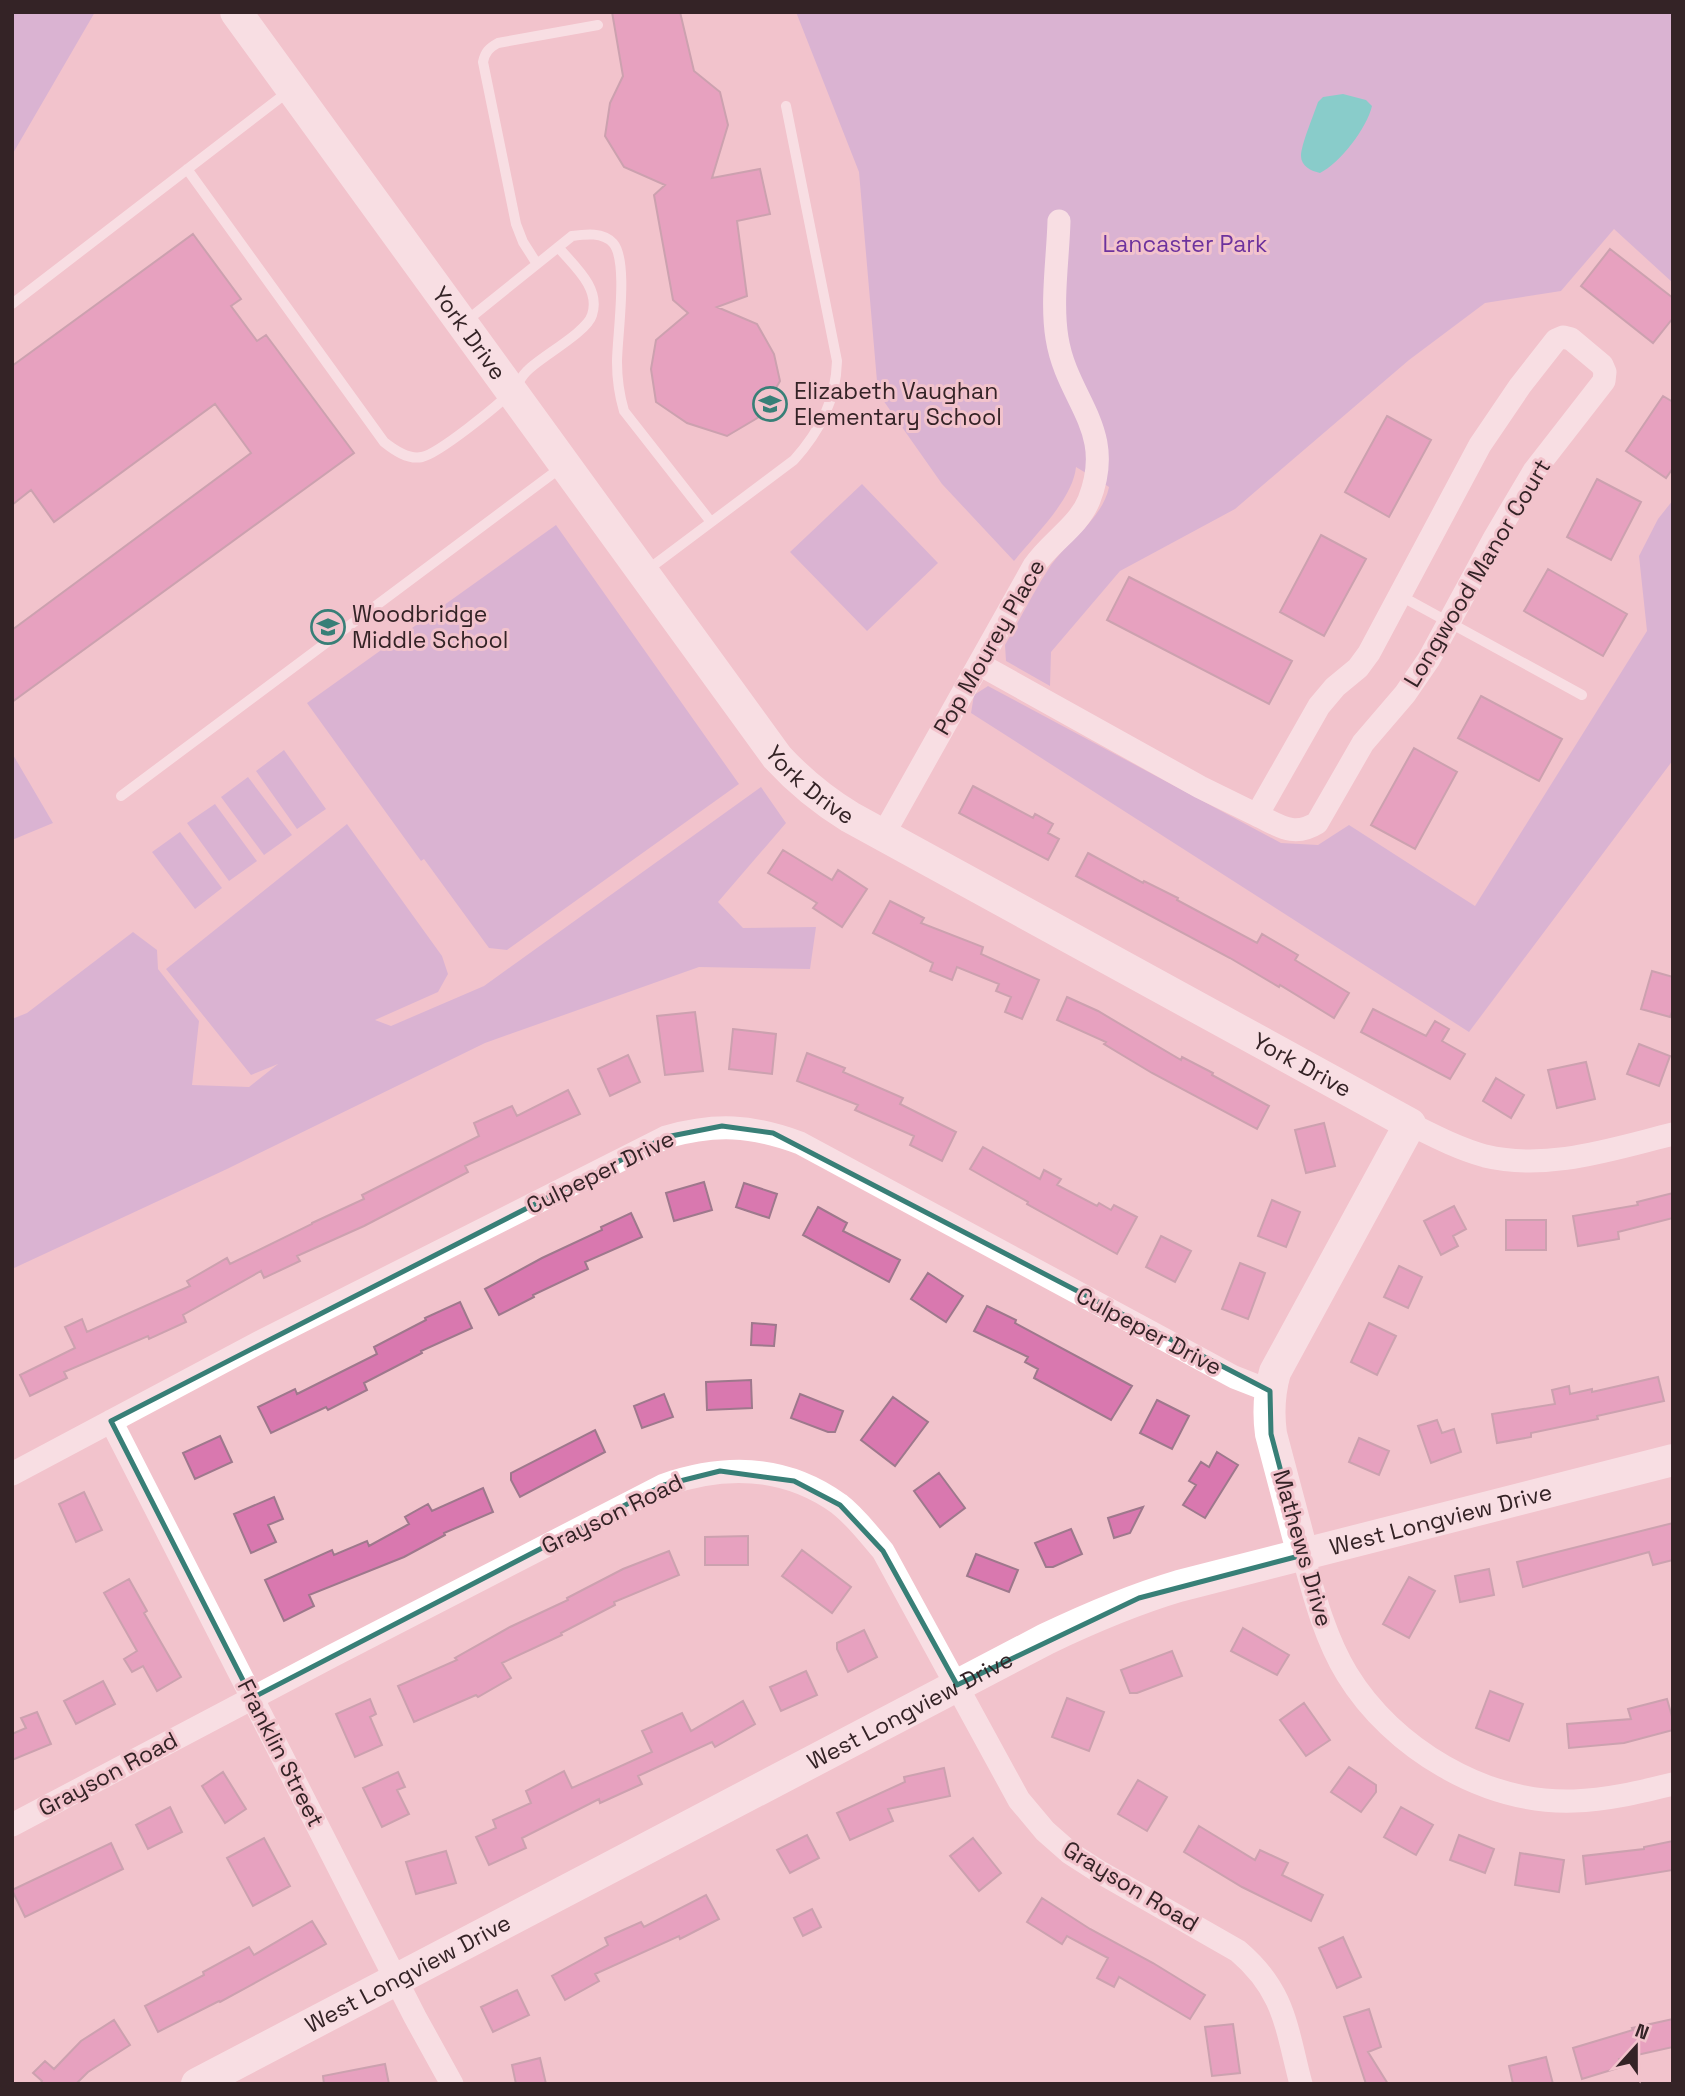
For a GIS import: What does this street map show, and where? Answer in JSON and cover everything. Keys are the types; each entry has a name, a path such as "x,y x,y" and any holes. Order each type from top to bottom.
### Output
{"street":[{"name":"York Drive","path":"236,12 777,757 799,782 819,799 1410,1124 1451,1143 1487,1156 1540,1161 1631,1147 1673,1134"},
{"name":"Pop Mourey Place","path":"883,835 1039,558 1084,510 1092,492 1098,449 1094,432 1070,380 1057,338 1059,221"},
{"name":"Longwood Manor Court","path":"979,664 1200,787 1257,815 1291,831 1307,829 1317,823 1363,743 1405,694 1429,659 1534,471 1604,381 1605,372 1602,365 1571,339 1563,337 1556,340 1520,386 1480,445 1364,661 1319,706 1257,815"},
{"name":"Mathews Drive","path":"1410,1124 1275,1371 1270,1391 1271,1434 1323,1624 1347,1674 1382,1720 1435,1761 1476,1782 1551,1800 1572,1801 1614,1797 1673,1784"},
{"name":"Culpeper Drive","path":"12,1474 260,1342 666,1137 722,1126 773,1133 800,1143 1234,1377 1270,1391"},
{"name":"Franklin Street","path":"111,1421 452,2084"},
{"name":"West Longview Drive","path":"197,2084 1046,1639 1139,1598 1673,1460"},
{"name":"Grayson Road","path":"12,1825 664,1485 720,1471 753,1472 794,1481 821,1493 840,1505 883,1551 1019,1800 1045,1831 1070,1853 1098,1871 1238,1951 1256,1966 1281,2006 1301,2084"}],"lane":[{"path":"537,264 519,235 516,224 483,62 484,55 498,43 598,25"},
{"path":"12,304 292,89"},
{"path":"643,573 794,460 811,441 833,396 837,360 786,106"},
{"path":"187,169 384,442 406,456 420,458 431,454 513,390 526,371 585,326 592,316 594,300 589,283 558,247"},
{"path":"463,323 572,236 594,234 613,242 622,260 617,361 618,390 624,411 711,522"},
{"path":"121,796 565,464"},
{"path":"1399,594 1581,695"}],"highlighted area":[{"path":"722,1126 773,1133 1270,1391 1271,1434 1303,1555 1139,1598 957,1685 883,1551 840,1505 794,1481 720,1471 664,1485 252,1698 111,1421 666,1137"}],"green space":[{"path":"12,12 95,12 12,155"},
{"name":"Lancaster Park","path":"796,12 1673,12 1673,283 1614,229 1561,291 1485,303 1409,360 1235,509 1120,571 1051,652 1050,686 1006,661 1005,645 1051,565 1100,509 1109,487 1076,467 1068,492 1042,529 1014,561 942,484 878,393 859,172"},
{"path":"862,484 938,563 867,631 790,552"},
{"path":"1673,500 1673,760 1469,1032 971,713 974,695 988,686 1281,843 1318,845 1349,825 1475,906 1647,631 1639,556 1658,519"},
{"path":"556,525 739,784 507,950 489,948 424,859 421,861 307,703"},
{"path":"284,750 326,809 297,829 256,771"},
{"path":"12,753 53,823 12,840"},
{"path":"248,777 292,835 264,855 221,797"},
{"path":"761,787 786,823 718,902 743,928 816,927 810,969 699,967 485,1043 227,1169 12,1269 12,1019 27,1013 133,932 157,950 158,969 199,1021 192,1085 249,1087 278,1064 251,1075 166,969 347,824 442,956 448,974 438,992 375,1020 391,1026 484,986"},
{"path":"215,804 257,861 229,881 187,823"},
{"path":"180,832 222,888 195,909 152,852"}],"water":[{"path":"1343,94 1366,100 1372,106 1369,115 1359,134 1336,161 1320,173 1313,171 1301,160 1301,156 1318,102 1323,97"}],"building":[{"path":"612,12 680,12 694,71 720,92 728,125 712,178 760,169 770,214 737,221 747,296 717,307 757,324 774,354 780,381 759,417 727,436 687,423 656,402 651,369 656,340 688,313 673,300 654,195 665,185 624,167 605,136 610,103 623,76"},
{"path":"193,234 241,299 231,306 257,341 266,335 354,453 12,702 12,630 251,453 215,404 54,522 31,490 12,505 12,366"},
{"path":"1610,249 1673,298 1673,318 1653,343 1581,286"},
{"path":"1663,396 1673,402 1673,468 1666,478 1626,451"},
{"path":"1387,416 1431,440 1389,517 1345,492"},
{"path":"1597,479 1641,502 1611,560 1567,537"},
{"path":"1321,535 1366,559 1324,636 1280,612"},
{"path":"1548,569 1627,614 1603,656 1524,611"},
{"path":"1129,577 1292,661 1269,704 1107,620"},
{"path":"1481,696 1562,739 1539,781 1458,738"},
{"path":"1414,748 1457,772 1415,849 1371,825"},
{"path":"973,786 1033,818 1035,814 1053,824 1048,833 1059,839 1048,860 959,813"},
{"path":"783,850 832,880 838,870 867,889 842,927 813,908 817,903 768,873"},
{"path":"1088,853 1143,883 1144,881 1178,898 1177,900 1257,943 1262,934 1298,955 1295,960 1349,993 1334,1018 1280,985 1279,987 1076,876"},
{"path":"890,901 924,918 921,923 983,947 981,954 1039,980 1022,1019 1005,1012 1011,997 996,991 999,984 957,967 952,980 930,971 933,963 873,933"},
{"path":"1652,971 1673,977 1673,1009 1670,1017 1641,1009"},
{"path":"1067,997 1098,1011 1181,1060 1182,1057 1213,1073 1212,1075 1269,1106 1257,1129 1152,1073 1104,1044 1106,1042 1057,1020"},
{"path":"1373,1009 1426,1036 1435,1021 1449,1029 1442,1041 1465,1054 1450,1079 1361,1032"},
{"path":"695,1012 703,1071 665,1075 657,1016"},
{"path":"733,1029 776,1034 772,1074 729,1069"},
{"path":"1639,1044 1670,1056 1659,1086 1627,1074"},
{"path":"807,1053 845,1068 843,1072 903,1098 900,1104 956,1132 942,1161 910,1145 914,1136 855,1110 858,1105 797,1081"},
{"path":"628,1055 640,1082 610,1096 598,1069"},
{"path":"1586,1062 1595,1099 1557,1108 1548,1070"},
{"path":"1496,1078 1524,1095 1511,1118 1483,1101"},
{"path":"568,1090 580,1114 465,1166 468,1172 364,1226 297,1256 300,1261 264,1278 261,1271 183,1315 186,1322 64,1372 67,1378 30,1396 20,1375 75,1348 65,1327 82,1319 87,1332 190,1286 187,1281 227,1258 230,1264 364,1199 362,1195 479,1136 474,1123 512,1106 517,1116"},
{"path":"1324,1123 1335,1166 1306,1173 1295,1130"},
{"path":"983,1147 1040,1179 1044,1170 1061,1179 1057,1185 1097,1206 1099,1203 1111,1210 1114,1205 1137,1217 1117,1254 970,1169"},
{"path":"704,1182 712,1210 674,1221 666,1193"},
{"path":"744,1183 777,1194 769,1218 736,1207"},
{"path":"1673,1193 1673,1218 1618,1232 1619,1239 1578,1246 1573,1216 1638,1205 1637,1202"},
{"path":"1272,1200 1300,1212 1286,1247 1258,1236"},
{"path":"1454,1206 1466,1229 1453,1236 1458,1246 1441,1255 1424,1221"},
{"path":"818,1207 847,1223 843,1231 900,1260 889,1282 803,1235"},
{"path":"631,1213 642,1237 585,1262 588,1269 533,1295 534,1297 499,1315 485,1289"},
{"path":"1506,1220 1546,1220 1546,1250 1506,1250"},
{"path":"1161,1236 1191,1251 1175,1282 1146,1267"},
{"path":"1240,1263 1265,1273 1248,1319 1222,1309"},
{"path":"1399,1266 1422,1277 1408,1308 1384,1297"},
{"path":"928,1273 963,1296 946,1322 911,1299"},
{"path":"460,1302 472,1328 421,1351 422,1353 364,1383 367,1390 328,1410 326,1407 271,1433 258,1407 295,1389 297,1394 377,1354 374,1347"},
{"path":"987,1306 1132,1386 1111,1420 1034,1378 1038,1369 1025,1362 1028,1357 974,1331"},
{"path":"752,1323 776,1325 774,1346 751,1345"},
{"path":"1369,1323 1396,1336 1377,1375 1351,1362"},
{"path":"1658,1377 1664,1401 1531,1433 1531,1437 1497,1443 1492,1414 1555,1404 1552,1390 1569,1386 1570,1394 1592,1389 1592,1392"},
{"path":"751,1380 752,1408 707,1410 706,1382"},
{"path":"664,1394 673,1417 642,1428 634,1406"},
{"path":"800,1394 843,1411 835,1432 828,1432 791,1418"},
{"path":"893,1397 928,1422 895,1466 861,1440"},
{"path":"1157,1400 1189,1416 1172,1449 1140,1433"},
{"path":"1437,1420 1442,1433 1454,1429 1461,1452 1431,1463 1418,1426"},
{"path":"595,1430 605,1452 520,1497 511,1480 511,1473"},
{"path":"220,1436 232,1462 195,1479 183,1453"},
{"path":"1359,1438 1389,1451 1379,1475 1349,1462"},
{"path":"1217,1452 1238,1465 1205,1518 1183,1505 1196,1485 1189,1481 1201,1462 1209,1467"},
{"path":"939,1473 965,1508 940,1527 914,1491"},
{"path":"483,1488 493,1512 444,1533 445,1535 404,1557 309,1595 314,1606 284,1621 265,1580 332,1550 334,1555 367,1541 369,1546 409,1524 405,1517 428,1504 432,1511"},
{"path":"84,1492 102,1530 76,1542 59,1504"},
{"path":"274,1497 283,1519 268,1525 276,1542 251,1553 234,1514"},
{"path":"1143,1507 1130,1533 1114,1538 1108,1518"},
{"path":"1673,1523 1673,1560 1653,1565 1649,1552 1523,1587 1517,1562"},
{"path":"1071,1529 1082,1554 1053,1567 1046,1567 1035,1543"},
{"path":"748,1536 748,1565 705,1565 705,1537"},
{"path":"802,1550 851,1587 832,1613 782,1576"},
{"path":"669,1551 679,1575 614,1602 615,1605 561,1633 562,1635 502,1663 511,1678 478,1697 476,1695 414,1722 398,1686 457,1660 455,1658 510,1627 568,1600 567,1598 623,1569"},
{"path":"976,1554 1018,1570 1009,1592 967,1576"},
{"path":"1489,1569 1494,1595 1460,1602 1455,1576"},
{"path":"1409,1577 1435,1591 1409,1638 1383,1624"},
{"path":"129,1579 147,1611 144,1613 181,1677 157,1691 143,1666 132,1672 124,1659 137,1651 104,1593"},
{"path":"1243,1628 1289,1655 1277,1675 1231,1651"},
{"path":"864,1630 877,1657 848,1672 837,1649 837,1643"},
{"path":"1172,1651 1182,1676 1137,1693 1130,1693 1121,1670"},
{"path":"806,1671 817,1695 781,1711 770,1687"},
{"path":"103,1681 115,1704 76,1724 64,1701"},
{"path":"1490,1691 1523,1704 1509,1741 1476,1728"},
{"path":"1067,1698 1104,1712 1089,1751 1052,1737"},
{"path":"370,1699 376,1714 370,1717 382,1745 355,1757 336,1714"},
{"path":"1667,1699 1673,1730 1624,1743 1569,1748 1567,1724 1631,1719 1628,1709"},
{"path":"743,1701 755,1724 715,1747 712,1742 638,1776 642,1784 600,1803 599,1799 522,1838 526,1848 489,1865 476,1837 496,1828 493,1820 531,1803 526,1791 564,1771 572,1788 652,1752 642,1731 682,1713 691,1731"},
{"path":"1304,1703 1330,1740 1306,1756 1280,1720"},
{"path":"37,1712 51,1744 12,1760 12,1734 26,1728 21,1718"},
{"path":"1349,1767 1376,1785 1376,1792 1361,1812 1331,1792"},
{"path":"944,1768 950,1796 888,1809 893,1821 850,1840 837,1813 905,1782 904,1777"},
{"path":"223,1772 246,1809 225,1823 202,1786"},
{"path":"398,1772 405,1787 397,1790 409,1814 382,1827 363,1788"},
{"path":"1138,1780 1167,1797 1147,1831 1118,1814"},
{"path":"170,1807 182,1832 148,1849 136,1825"},
{"path":"1401,1807 1433,1825 1416,1855 1384,1837"},
{"path":"1199,1826 1255,1860 1260,1850 1288,1863 1282,1875 1323,1895 1311,1921 1242,1887 1184,1852"},
{"path":"807,1835 819,1858 790,1873 777,1850"},
{"path":"1459,1835 1494,1849 1485,1873 1450,1860"},
{"path":"264,1838 290,1886 253,1906 227,1858"},
{"path":"973,1838 1001,1873 979,1891 950,1856"},
{"path":"1673,1841 1673,1870 1586,1884 1583,1856 1644,1849"},
{"path":"111,1843 123,1869 25,1917 12,1890"},
{"path":"446,1851 456,1883 416,1894 406,1862"},
{"path":"1520,1853 1564,1860 1559,1892 1515,1885"},
{"path":"706,1895 719,1919 680,1939 679,1936 595,1974 599,1981 565,2000 552,1976 608,1945 605,1938 641,1922 644,1927"},
{"path":"1042,1898 1205,1995 1190,2019 1119,1977 1114,1987 1097,1978 1108,1958 1067,1936 1062,1944 1027,1922"},
{"path":"812,1909 821,1927 803,1936 794,1918"},
{"path":"312,1921 326,1944 220,2002 158,2032 145,2006 204,1975 203,1972 249,1947 254,1955"},
{"path":"1343,1937 1361,1977 1337,1988 1319,1948"},
{"path":"517,1990 529,2015 493,2032 481,2007"},
{"path":"1369,2009 1381,2047 1368,2052 1388,2084 1366,2084 1344,2017"},
{"path":"1673,2019 1673,2047 1619,2059 1621,2067 1582,2079 1573,2048 1633,2030 1632,2028"},
{"path":"114,2020 130,2045 88,2072 76,2084 40,2084 42,2081 33,2073 45,2061 54,2069 81,2041"},
{"path":"1233,2024 1240,2073 1212,2076 1205,2027"},
{"path":"1546,2057 1553,2084 1513,2084 1509,2066"},
{"path":"540,2058 546,2084 516,2084 512,2065"},
{"path":"385,2064 389,2084 324,2084 323,2076"}],"place":[{"name":"Elizabeth Vaughan Elementary School","path":"770,404"},
{"name":"Woodbridge Middle School","path":"328,627"}]}
